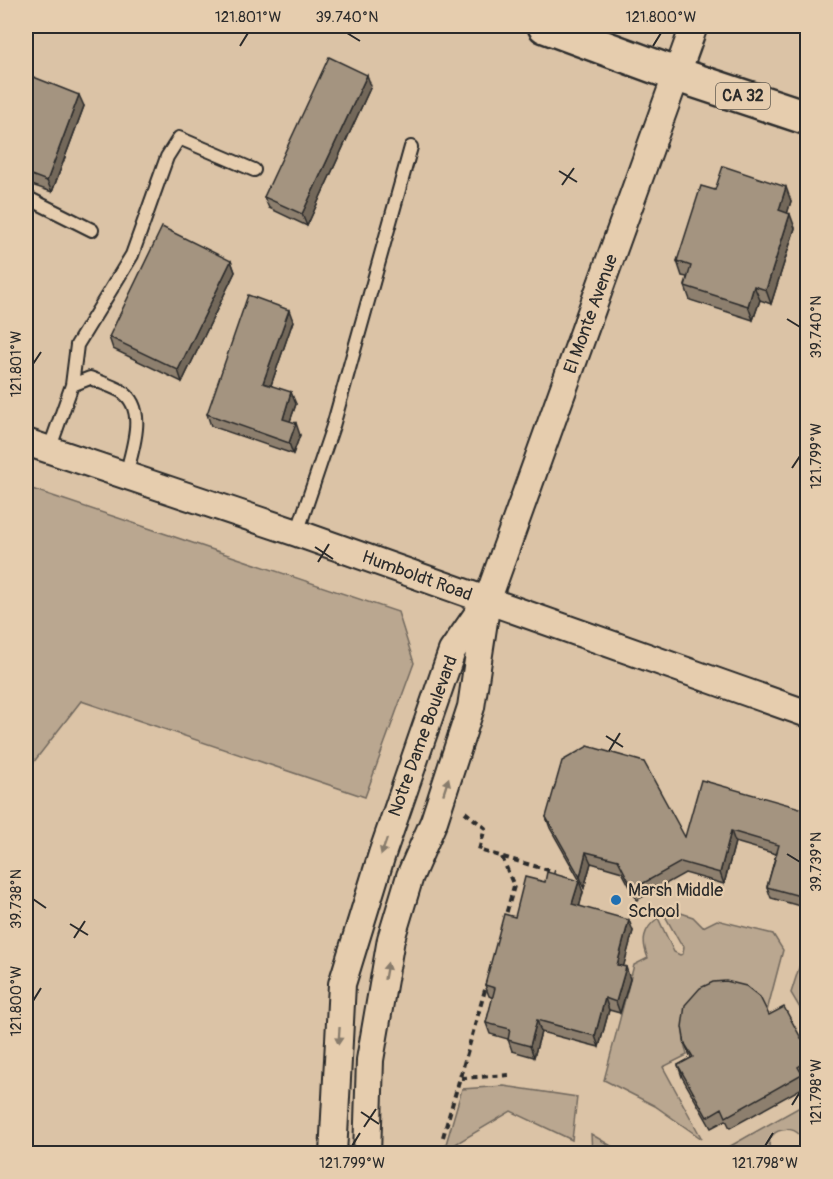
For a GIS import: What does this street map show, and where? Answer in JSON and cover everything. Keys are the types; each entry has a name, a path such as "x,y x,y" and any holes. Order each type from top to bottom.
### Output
{"main road":[{"name":"CA 32","path":"545,26 678,75 807,118"}],"street":[{"name":"El Monte Avenue","path":"487,601 694,26"},
{"name":"Humboldt Road","path":"37,446 297,533 807,714"},
{"name":"Notre Dame Boulevard","path":"333,1154 342,984 382,854 452,651 487,601"},
{"name":"Notre Dame Boulevard","path":"367,1154 370,1060 391,939 410,876 434,821 471,707 487,601"}],"lane":[{"path":"37,446 72,385 77,345 132,255 167,157 179,138 254,171"},
{"path":"297,533 333,426 411,147"},
{"path":"26,197 92,230"},
{"path":"72,385 90,378 123,392 135,406 137,422 126,476"}],"path":[{"path":"465,812 485,828 479,849 555,872"},
{"path":"502,857 514,886 505,920"},
{"path":"443,1137 489,976"},
{"path":"461,1078 510,1075"}],"shaded area":[{"path":"26,487 398,612 414,663 365,797 81,701 26,772"},
{"path":"678,912 693,917 703,927 717,920 773,934 783,950 767,1011 683,1031 687,1055 663,1067 702,1139 655,1106 604,1080 634,965 648,958 644,946 646,931 658,918 674,952 683,954 684,946 680,943 664,914"},
{"path":"803,955 807,956 807,1020 791,993"},
{"path":"504,1086 577,1097 572,1140 511,1111 444,1151 462,1089"},
{"path":"807,1103 807,1153 801,1153 803,1143 800,1135 786,1129 772,1135 769,1143 771,1153 718,1153"},
{"path":"591,1134 623,1153 592,1153"}],"building":[{"path":"329,57 367,75 302,214 264,197"},
{"path":"26,74 79,95 47,181 26,173"},
{"path":"723,166 786,187 779,210 790,214 766,290 754,286 748,306 685,286 691,266 677,261 701,186 715,190"},
{"path":"162,227 231,261 178,370 109,337"},
{"path":"248,295 289,310 263,383 291,392 283,419 296,423 289,443 207,414"},
{"path":"588,746 644,762 685,837 701,780 807,810 807,898 767,887 779,845 731,831 720,873 681,862 633,889 618,860 586,852 580,877 546,817 562,761"},
{"path":"547,872 579,881 572,904 629,920 617,965 626,967 616,1002 605,998 595,1036 537,1020 530,1046 508,1040 510,1029 486,1023 495,988 485,985 504,914 515,917 525,877 545,882"},
{"path":"726,981 746,986 760,997 769,1015 784,1007 807,1049 807,1061 798,1067 802,1074 726,1117 722,1108 707,1117 678,1065 693,1057 685,1044 682,1027 685,1005 700,988 713,982"}],"place":[{"name":"Marsh Middle School","path":"616,900"}]}
